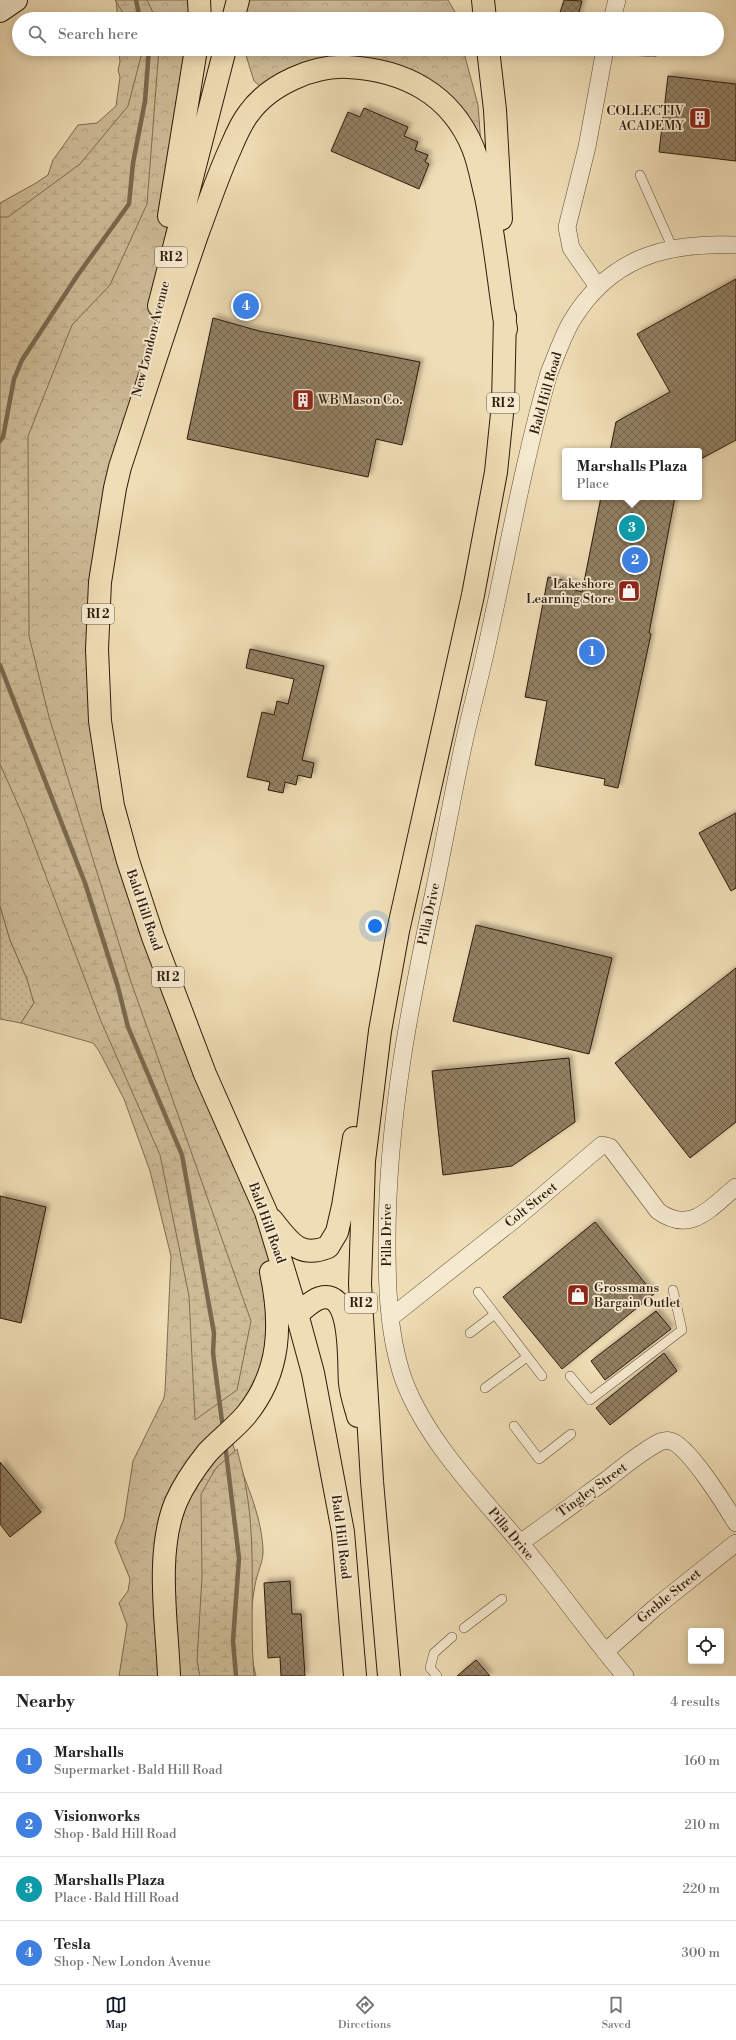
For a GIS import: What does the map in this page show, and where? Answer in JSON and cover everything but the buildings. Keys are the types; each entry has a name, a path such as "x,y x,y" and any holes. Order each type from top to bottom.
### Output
{"main road":[{"path":"0,4 4,0"},
{"path":"0,11 16,0"},
{"path":"199,0 200,12"},
{"path":"235,12 238,0"},
{"path":"483,0 484,12"},
{"path":"146,353 195,56"},
{"name":"New London Avenue","path":"120,467 146,353 223,56"},
{"name":"RI 2","path":"389,1676 372,1482 360,1284 364,1161 380,1030 398,931 473,595 496,472 503,404 506,329 497,149 489,56"},
{"path":"120,467 210,198 241,125 249,112 263,98 294,78 309,73 341,67 378,70 428,90 451,111 467,136 474,151 493,231 506,329"},
{"name":"Bald Hill Road","path":"120,467 114,488 100,582 97,649 100,721 105,764 113,806 125,853 153,937 204,1074 266,1212 297,1314 313,1373 343,1532 355,1676"},
{"path":"266,1212 298,1249 315,1252 328,1247 334,1240 343,1206 376,1018 398,931"},
{"path":"170,1676 165,1543 176,1502 190,1476 207,1453 245,1416 267,1383 275,1356 278,1330 277,1296 252,1182"},
{"path":"297,1314 311,1303 321,1298 335,1301 343,1310 348,1336 350,1384 372,1482"},
{"path":"383,1606 397,1676"}],"street":[{"path":"614,12 617,0"},
{"path":"598,287 571,248 567,226 587,147 604,56"},
{"name":"Bald Hill Road","path":"461,754 549,373 571,322 598,287 636,259 655,252 673,249 718,245 736,246"},
{"name":"Pilla Drive","path":"461,754 410,1003 401,1058 391,1141 387,1193 387,1288 390,1318 402,1374 416,1406 433,1436 625,1676"},
{"name":"Colt Street","path":"390,1318 515,1219 602,1145 610,1147 658,1211 668,1218 678,1221 698,1218 736,1187"},
{"name":"Tingley Street","path":"520,1544 659,1442 666,1441 672,1441 687,1453 724,1502 736,1523"},
{"name":"Greble Street","path":"605,1652 657,1606 736,1543"},
{"name":"Pilla Drive","path":"605,1652 616,1676"}],"lane":[{"path":"640,175 673,249"},
{"path":"570,1376 590,1400 682,1330 673,1290"},
{"path":"478,1292 542,1376"},
{"path":"470,1333 495,1314"},
{"path":"485,1388 527,1357"},
{"path":"514,1426 539,1459 571,1434"},
{"path":"464,1628 502,1599"},
{"path":"437,1676 430,1668 434,1653 452,1637"}],"green space":[{"path":"115,0 147,0 153,12 123,12"},
{"path":"116,0 200,0 201,12 117,12"},
{"path":"242,0 448,0 455,12 240,12"},
{"path":"120,56 196,56 158,281 156,319 101,571 115,817 254,1183 278,1301 276,1356 231,1438 255,1506 259,1520 263,1549 255,1585 251,1619 252,1654 256,1676 119,1676 127,1625 119,1603 128,1591 130,1579 115,1542 124,1519 133,1461 164,1398 171,1256 150,1171 124,1099 99,1051 93,1043 21,1023 34,1003 27,979 10,940 0,906 0,203 48,175 53,160 78,125 97,123 116,106 120,77 118,70"},
{"path":"141,56 158,56 147,204 110,285 72,325 28,436 29,636 49,717 130,979 251,1321 237,1390 195,1420 189,1296 160,1155 100,1019 24,818 0,764 0,217 8,217 80,164 128,106"},
{"path":"246,56 465,56 478,105 483,171 456,115 365,67 268,93 254,81"},
{"path":"0,906 10,940 27,979 34,1003 21,1023 0,1019"},
{"path":"237,1449 246,1488 251,1534 254,1676 200,1676 197,1661 202,1577 201,1494 216,1468"}],"waterway":[{"path":"136,0 139,12"},
{"path":"0,441 3,437 14,379 22,360 77,276 129,204 133,163 145,101 148,56"},
{"path":"0,665 85,883 118,987 128,1027 182,1155 214,1333 213,1353 223,1429"},
{"path":"225,1444 239,1558 233,1641 236,1676"}],"place":[{"name":"COLLECTIV ACADEMY","path":"700,118"},
{"name":"Tesla","path":"246,306"},
{"name":"WB Mason Co.","path":"303,400"},
{"name":"Marshalls Plaza","path":"632,528"},
{"name":"Visionworks","path":"635,560"},
{"name":"Lakeshore Learning Store","path":"629,591"},
{"name":"Marshalls","path":"592,652"},
{"name":"Grossmans Bargain Outlet","path":"578,1295"}]}
